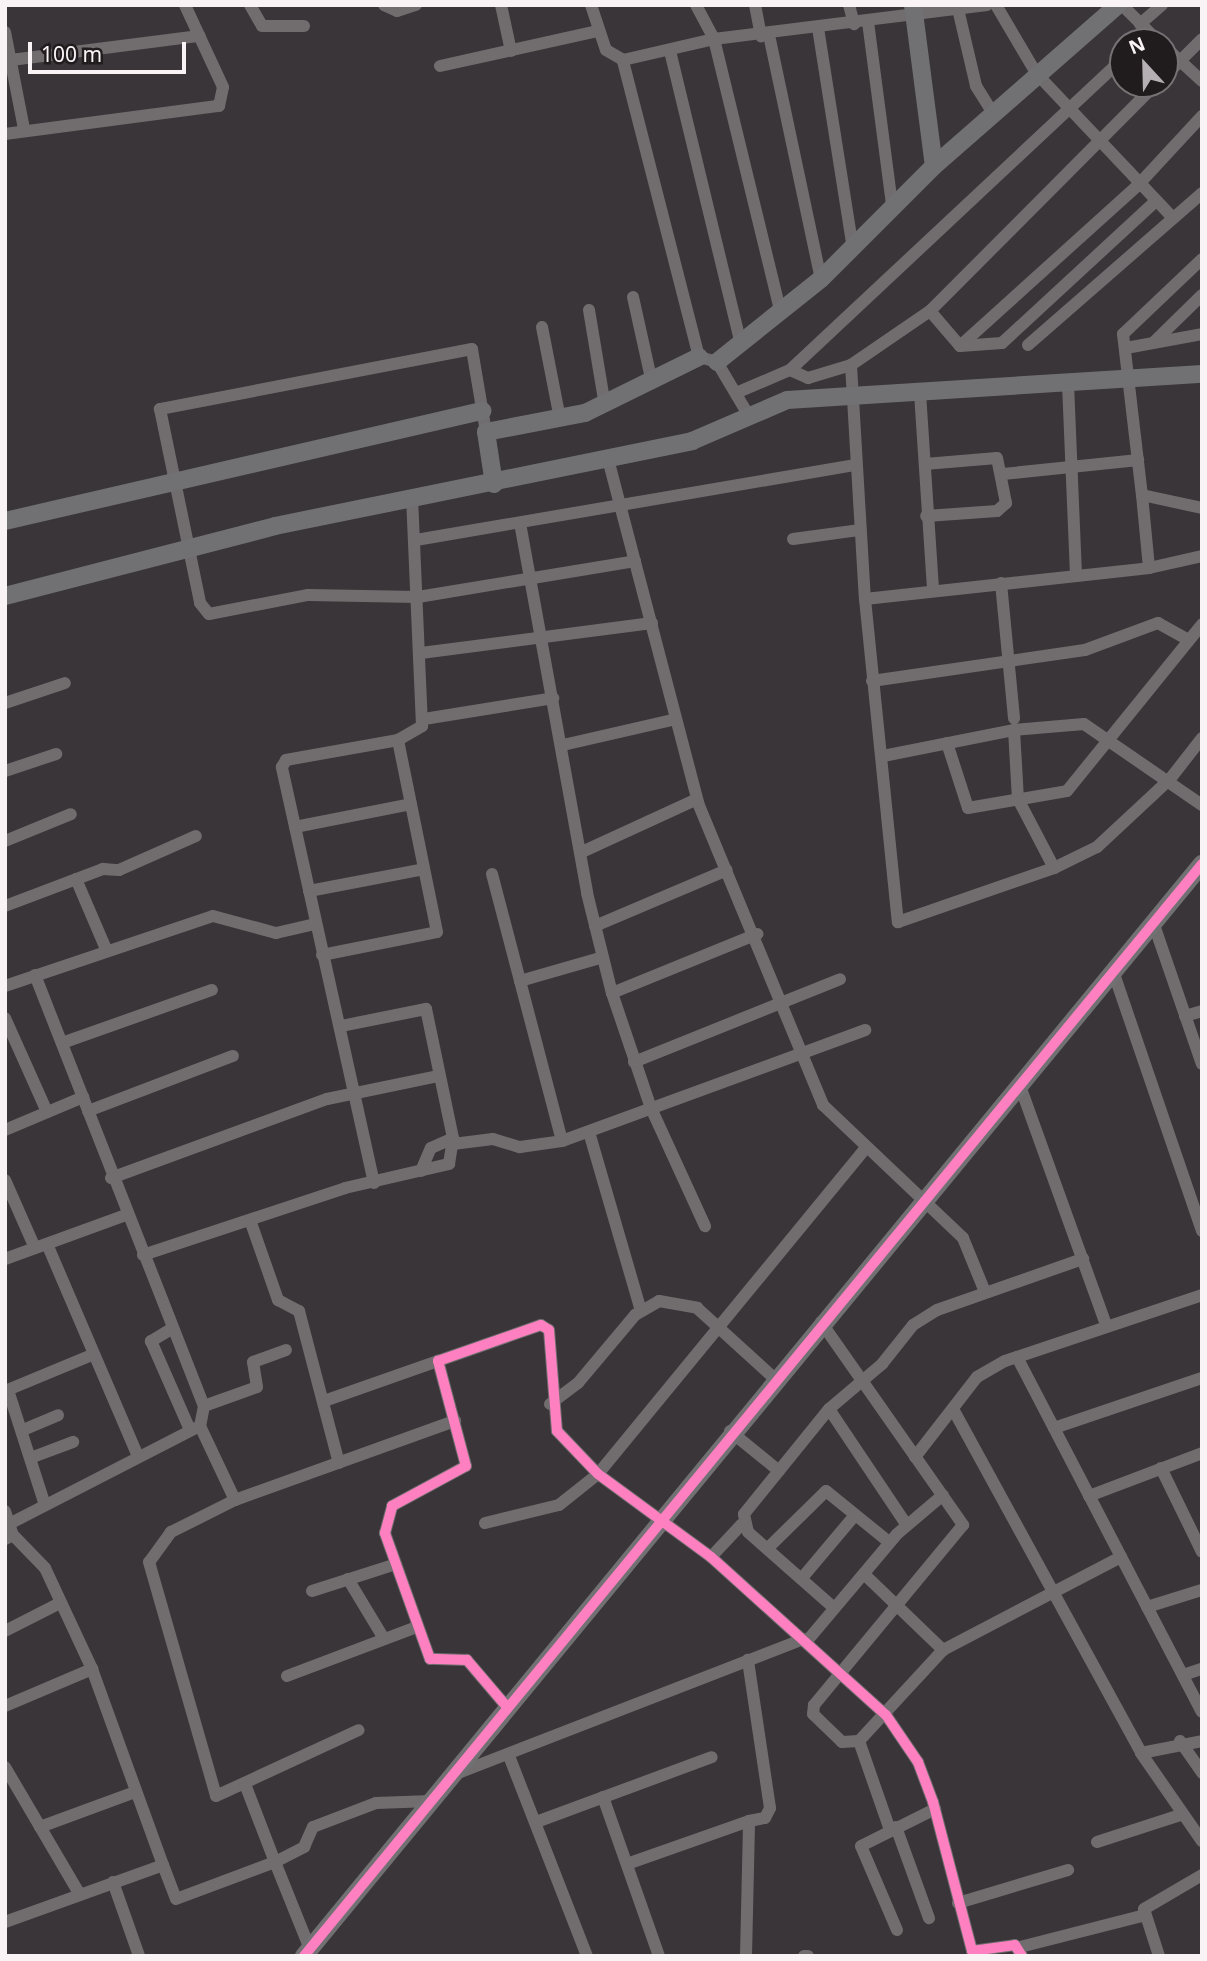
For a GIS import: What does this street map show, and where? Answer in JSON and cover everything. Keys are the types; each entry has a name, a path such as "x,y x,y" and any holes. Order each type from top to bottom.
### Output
{"street":[{"path":"5,134 24,129 219,106 223,88 184,5"},
{"path":"250,5 262,26 304,26"},
{"path":"384,5 397,11 416,5"},
{"path":"500,5 512,51"},
{"path":"592,5 606,50 622,60 714,39 868,22 915,10 987,5"},
{"path":"696,5 714,39 781,313"},
{"path":"755,5 765,35 821,279"},
{"path":"849,5 854,24"},
{"path":"996,5 1036,73 1097,143 1173,218"},
{"path":"717,362 821,279 852,243 934,166 1036,73 1120,5 1139,28"},
{"path":"1146,28 1162,5"},
{"path":"958,9 976,86 993,113"},
{"path":"915,10 934,166"},
{"path":"868,22 892,205"},
{"path":"818,28 852,243"},
{"path":"440,66 598,31"},
{"path":"5,32 24,129"},
{"path":"11,60 199,36"},
{"path":"1202,39 1180,61 1202,81"},
{"path":"670,51 741,345"},
{"path":"622,60 699,357"},
{"path":"736,393 790,370 1109,71"},
{"path":"790,370 808,378 851,365 930,311 1142,98"},
{"path":"960,346 1139,184 1202,116"},
{"path":"1028,345 1202,193"},
{"path":"960,346 1002,343 1156,201"},
{"path":"1149,568 1123,334 1202,259"},
{"path":"1154,342 1202,295"},
{"path":"633,296 652,383"},
{"path":"589,310 605,406"},
{"path":"930,311 960,346"},
{"path":"542,327 560,419"},
{"path":"1126,348 1202,334"},
{"path":"494,484 472,349 160,409 186,549 209,614 308,595 418,597 635,561"},
{"path":"486,432 560,419 605,406 699,357 717,362 749,416"},
{"path":"851,365 865,599 898,922 1054,868 1097,847 1170,779 1202,738"},
{"path":"5,596 186,549 412,497 494,484 692,441 787,400 1202,374"},
{"path":"1068,384 1076,576"},
{"path":"920,393 926,516 933,590"},
{"path":"5,521 173,478 482,411"},
{"path":"925,464 992,457 1003,474 1003,509 926,516"},
{"path":"608,459 652,623 672,720 696,799 757,934 805,1051 823,1105 865,1149 968,1245 985,1293"},
{"path":"1003,474 1138,460"},
{"path":"416,540 856,465"},
{"path":"1142,495 1202,508"},
{"path":"374,1183 282,766 286,760 398,740 420,729 424,719 412,497"},
{"path":"520,523 584,852 595,926 612,993 651,1108 705,1226"},
{"path":"793,539 860,530"},
{"path":"865,599 1149,568 1202,556"},
{"path":"1000,583 1011,658 1018,799 1054,868"},
{"path":"421,653 652,623"},
{"path":"872,681 1011,658 1085,650 1158,623 1189,640"},
{"path":"947,743 968,808 1067,791 1113,741 1202,624"},
{"path":"5,703 65,683"},
{"path":"424,719 554,698"},
{"path":"563,745 672,720"},
{"path":"883,756 947,743 1014,724 1084,724 1170,779 1202,805"},
{"path":"322,955 437,932 398,740"},
{"path":"5,771 56,754"},
{"path":"584,852 696,799"},
{"path":"295,827 411,804"},
{"path":"5,841 71,814"},
{"path":"5,889 8,905 76,879 119,870 196,836"},
{"path":"307,1952 508,1707 657,1519 1202,864"},
{"path":"309,891 424,869"},
{"path":"595,926 727,870"},
{"path":"492,874 562,1141"},
{"path":"76,879 106,949"},
{"path":"5,986 106,949 213,916 276,933 315,924"},
{"path":"1153,922 1202,1064"},
{"path":"612,993 757,934"},
{"path":"520,981 603,957"},
{"path":"1113,971 1202,1231"},
{"path":"35,975 83,1097 111,1178 204,1406 195,1428 45,1505 8,1527 45,1568 92,1669 176,1899 275,1862 304,1847 313,1828 376,1803 431,1801"},
{"path":"635,1062 840,979"},
{"path":"62,1043 212,990"},
{"path":"144,1255 374,1183 449,1164 453,1141 426,1009 341,1026"},
{"path":"1185,1016 1202,1011"},
{"path":"5,1018 47,1112"},
{"path":"421,1171 431,1148 453,1141 493,1139 520,1147 562,1141 865,1030"},
{"path":"88,1111 233,1056"},
{"path":"111,1178 354,1094 438,1076"},
{"path":"1019,1083 1107,1327"},
{"path":"5,1130 83,1097"},
{"path":"589,1132 641,1311"},
{"path":"485,1523 559,1505 598,1474 865,1149"},
{"path":"5,1180 41,1246 138,1457"},
{"path":"5,1259 126,1215"},
{"path":"250,1220 278,1300 297,1306 327,1400 339,1463"},
{"path":"710,1557 743,1524 779,1471 829,1409 864,1377 913,1325 985,1293 1083,1259"},
{"path":"915,1457 977,1377 1017,1357 1202,1295"},
{"path":"550,1404 641,1311 678,1300 718,1325 774,1378"},
{"path":"821,1322 864,1377 963,1525 812,1710 842,1742 859,1741 886,1715 943,1650 1121,1557"},
{"path":"327,1400 546,1326 550,1404 557,1431 598,1474 710,1557 886,1715 918,1762 935,1809 958,1903 976,1955 1021,1951 1142,1916 1149,1904 1202,1875"},
{"path":"173,1328 151,1341 235,1500"},
{"path":"204,1406 257,1387 253,1362 286,1350"},
{"path":"45,1505 33,1457 6,1390 92,1355"},
{"path":"1017,1357 1202,1712"},
{"path":"438,1361 466,1466 392,1506 385,1533 430,1659 467,1660 508,1707"},
{"path":"1054,1428 1202,1378"},
{"path":"829,1409 906,1524"},
{"path":"953,1409 1055,1591 1140,1753 1202,1841"},
{"path":"23,1430 58,1415"},
{"path":"359,1730 216,1796 149,1569 171,1532 235,1500 455,1421"},
{"path":"730,1431 779,1471"},
{"path":"33,1457 73,1441"},
{"path":"1089,1496 1202,1453"},
{"path":"1161,1468 1202,1552"},
{"path":"768,1548 825,1491 889,1542"},
{"path":"452,1775 509,1756 748,1660 805,1640 906,1524 943,1495"},
{"path":"802,1578 855,1515"},
{"path":"743,1524 834,1607"},
{"path":"312,1591 396,1564"},
{"path":"864,1574 898,1603 943,1650"},
{"path":"348,1579 383,1637"},
{"path":"1147,1607 1202,1590"},
{"path":"5,1631 60,1603"},
{"path":"287,1676 383,1637 417,1627"},
{"path":"627,1864 749,1821 765,1818 770,1808 748,1660"},
{"path":"5,1706 92,1669"},
{"path":"1183,1675 1202,1669"},
{"path":"859,1741 929,1918"},
{"path":"1140,1753 1180,1741 1202,1741"},
{"path":"1180,1741 1202,1773"},
{"path":"509,1756 539,1821 587,1956"},
{"path":"539,1821 712,1757"},
{"path":"5,1767 80,1895"},
{"path":"246,1784 307,1952"},
{"path":"40,1827 135,1792"},
{"path":"604,1797 659,1956"},
{"path":"897,1930 861,1846 935,1809"},
{"path":"1097,1842 1183,1814"},
{"path":"746,1956 749,1821"},
{"path":"5,1922 163,1865"},
{"path":"958,1903 1068,1871"},
{"path":"113,1882 139,1956"},
{"path":"1142,1916 1159,1956"}],"cycle path":[{"path":"304,1956 1202,864"},
{"path":"507,1707 467,1660 430,1659 385,1533 392,1506 466,1466 438,1361 541,1325 549,1330 557,1431 598,1474 711,1557 886,1715 918,1762 933,1802 972,1951 1015,1945 1022,1956"}]}
